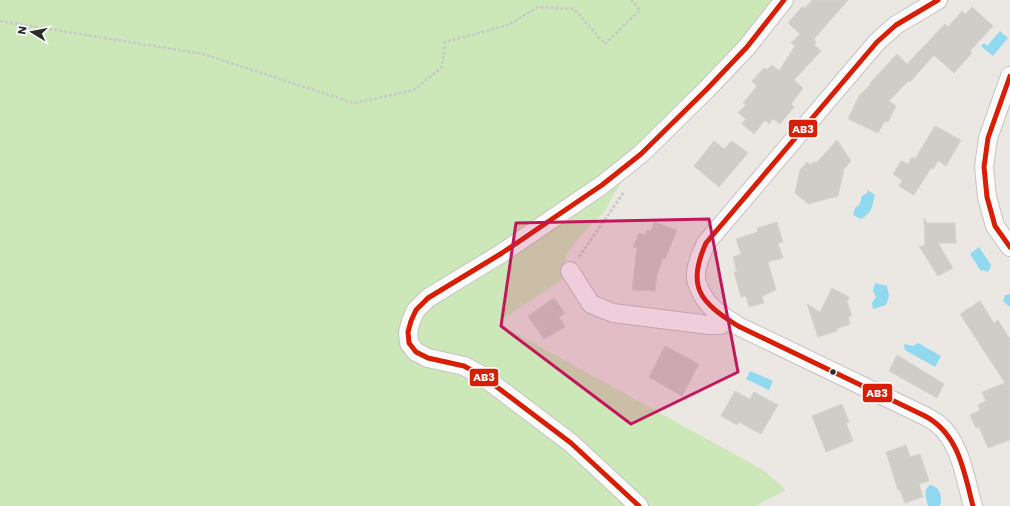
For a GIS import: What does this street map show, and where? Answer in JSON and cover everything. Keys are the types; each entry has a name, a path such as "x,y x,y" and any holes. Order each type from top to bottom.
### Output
{"street":[{"path":"639,506 571,443 481,375 464,366 428,358 416,352 409,343 408,332 411,321 416,310 428,298 502,253 596,189 641,154 747,47 784,0"},
{"path":"938,0 896,25 878,42 706,243 698,263 696,280 702,297 715,312 738,326 925,416 938,424 948,435 958,452 973,506"},
{"path":"1010,76 988,138 984,167 987,197 995,226 1010,247"},
{"path":"570,271 591,304 612,313 710,325 721,325 727,319"}],"path":[{"path":"0,21 202,54 354,103 414,90 442,67 445,42 508,25 538,6 574,9 605,44 640,10 631,0"},
{"path":"570,271 628,187"}],"highlighted area":[{"path":"709,219 738,372 631,424 501,326 516,223"}],"green space":[{"path":"0,0 789,0 625,175 604,212 579,238 567,254 564,264 563,279 497,323 763,470 786,490 756,506 0,506"}],"water":[{"path":"1000,31 1008,38 993,56 981,46 984,43 987,46"},
{"path":"868,190 875,195 870,211 861,219 853,215 855,208 860,204 862,196 867,193"},
{"path":"979,247 991,265 987,272 983,270 981,271 970,254"},
{"path":"875,283 887,286 889,296 886,305 873,309 872,303 876,297 873,291"},
{"path":"1010,293 1010,307 1003,301 1005,295"},
{"path":"918,343 941,356 935,367 905,350 904,344 913,346"},
{"path":"750,371 773,381 769,390 746,379"},
{"path":"930,485 936,488 940,493 940,506 928,506 926,489"}],"building":[{"path":"812,0 848,0 814,39 816,42 814,44 821,51 794,80 803,88 791,104 794,107 780,124 773,119 769,124 765,120 754,134 742,124 746,119 738,113 746,105 743,103 757,86 752,81 764,68 767,70 772,65 779,71 795,46 791,43 800,34 788,23 802,7 805,8"},
{"path":"972,7 993,26 970,51 972,53 954,73 934,55 910,82 908,81 889,101 896,106 888,122 885,121 878,133 848,119 859,96 897,54 907,64 945,24 948,27 962,11 965,14"},
{"path":"935,126 961,140 946,166 938,161 933,169 931,168 914,195 899,186 902,180 893,174 901,161 908,164 912,157 915,159"},
{"path":"837,140 851,161 844,169 838,196 808,204 795,193 800,170 807,162 811,165 814,161 816,163"},
{"path":"714,141 724,149 732,141 748,153 719,187 694,166"},
{"path":"924,218 927,223 955,223 956,243 938,243 953,268 938,276 919,246 925,246"},
{"path":"654,222 677,230 665,259 663,258 657,275 655,291 632,290 637,248 633,247 639,233 645,235 647,230 651,231"},
{"path":"777,222 783,242 778,243 783,258 768,262 776,290 762,296 764,303 749,307 746,296 741,297 734,272 737,272 733,257 741,254 736,239 758,232 757,228"},
{"path":"832,288 849,297 847,302 852,316 848,317 850,324 836,329 837,331 818,337 807,304 820,312"},
{"path":"554,298 565,313 559,317 565,327 544,339 528,316"},
{"path":"980,301 994,323 998,320 1010,339 1010,440 988,448 979,427 976,428 970,415 980,410 978,405 986,401 982,392 1005,383 960,314"},
{"path":"665,346 699,364 682,396 649,377"},
{"path":"897,355 944,384 937,398 889,371"},
{"path":"735,391 750,399 754,392 778,405 761,434 739,422 737,425 721,416"},
{"path":"842,404 849,422 846,423 853,441 826,452 812,416"},
{"path":"906,445 910,457 920,454 929,481 919,484 923,497 905,503 900,490 898,490 886,452"}],"transit line":[{"name":"AB3","path":"639,506 571,443 481,375 464,366 428,358 416,352 409,343 408,332 411,321 416,310 428,298 502,253 602,185 641,154 747,47 784,0"},
{"name":"AB3","path":"938,0 896,25 877,42 706,243 700,258 697,271 697,282 700,292 706,301 714,309 738,326 925,416 936,424 946,433 953,443 963,467 973,506"},
{"name":"AB3","path":"1010,76 988,138 984,167 987,197 995,226 1010,247"}]}
